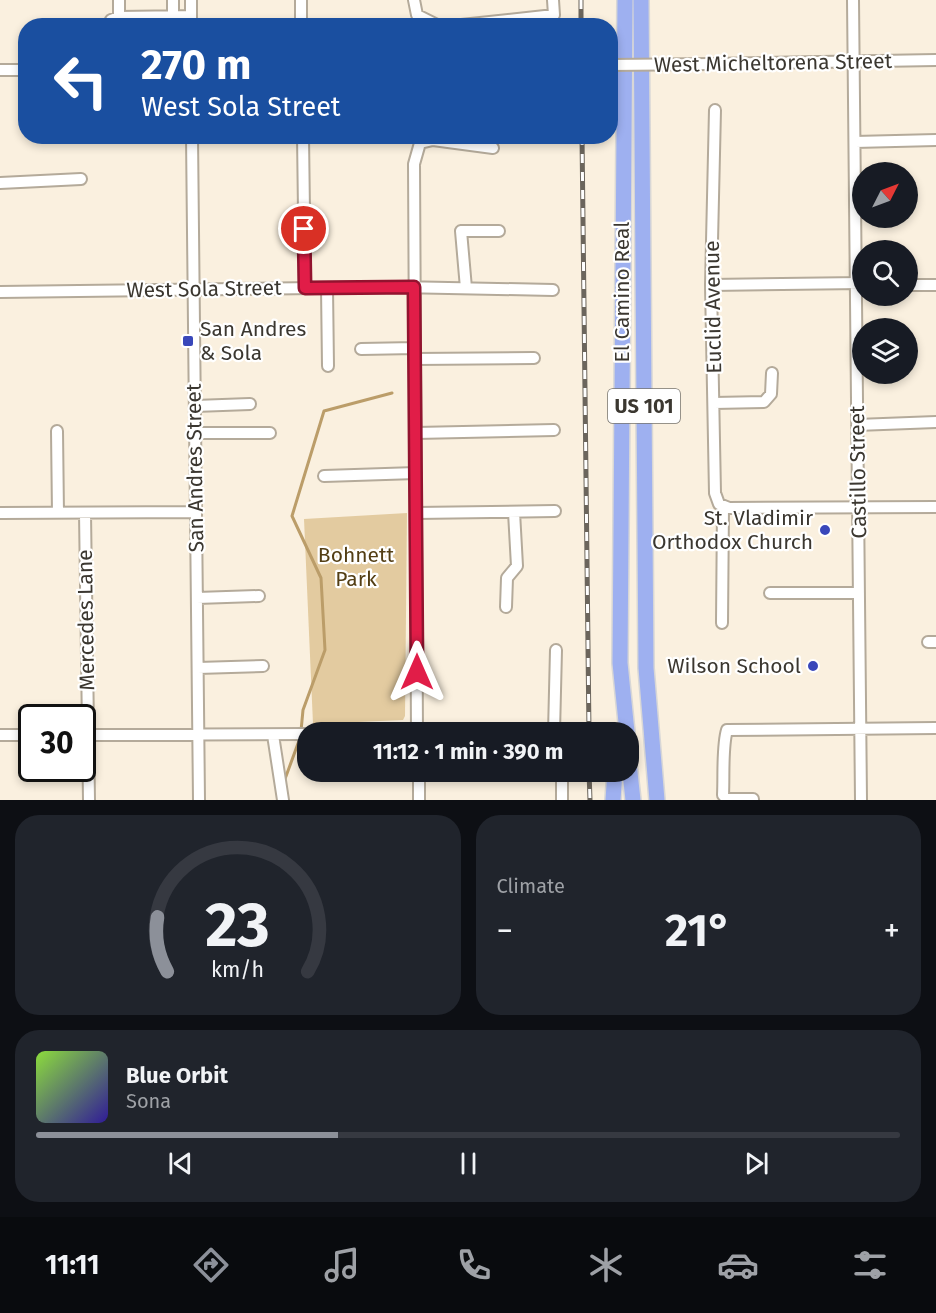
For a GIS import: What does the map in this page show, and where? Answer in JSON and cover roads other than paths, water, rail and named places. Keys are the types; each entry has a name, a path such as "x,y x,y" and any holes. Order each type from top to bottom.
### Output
{"highway":[{"name":"El Camino Real","path":"625,0 620,663 626,722"},
{"name":"El Camino Real","path":"641,0 646,668 657,800"},
{"path":"642,45 650,0"},
{"path":"617,722 620,663"},
{"path":"653,768 666,800"},
{"path":"613,800 614,782"},
{"path":"631,782 633,800"}],"street":[{"path":"119,0 119,17 173,16 180,18"},
{"path":"173,0 173,16"},
{"path":"191,0 191,18"},
{"path":"301,0 301,18"},
{"path":"414,0 417,15 423,18"},
{"path":"526,18 554,15 553,0"},
{"name":"Castillo Street","path":"853,0 858,240"},
{"name":"West Micheltorena Street","path":"618,64 936,60"},
{"path":"0,70 18,70"},
{"name":"Euclid Avenue","path":"715,110 711,285 715,493 721,505 722,623"},
{"path":"855,142 936,140"},
{"name":"San Andres Street","path":"192,144 199,800"},
{"path":"303,144 305,288"},
{"path":"417,722 414,164 420,144"},
{"path":"463,144 493,148"},
{"path":"0,183 81,179"},
{"path":"466,288 461,231 499,231"},
{"path":"711,285 852,283"},
{"path":"918,285 936,285"},
{"name":"West Sola Street","path":"0,292 414,287 553,290"},
{"path":"327,288 328,366"},
{"name":"Castillo Street","path":"859,306 857,425 861,800"},
{"path":"361,349 534,358"},
{"path":"714,403 764,402 771,394 772,373"},
{"path":"195,406 250,404"},
{"path":"857,425 936,422"},
{"path":"416,433 554,430"},
{"path":"57,431 58,513"},
{"path":"195,432 270,433"},
{"path":"324,476 416,473"},
{"path":"721,505 936,507"},
{"path":"416,513 555,511"},
{"path":"0,513 196,512"},
{"path":"506,607 507,578 517,566 514,512"},
{"name":"Mercedes Lane","path":"84,513 85,704"},
{"path":"770,593 859,593"},
{"path":"197,600 259,596"},
{"path":"197,600 249,603"},
{"path":"554,722 556,650"},
{"path":"198,668 263,666"},
{"path":"753,800 727,799 723,795 726,760 724,740 727,730 936,728"},
{"path":"278,734 283,800"},
{"path":"96,735 297,734"},
{"path":"0,735 18,735"},
{"name":"Mercedes Lane","path":"88,782 89,800"},
{"path":"418,782 419,800"},
{"path":"562,782 562,800"}],"waterway":[{"path":"302,722 303,710 325,650 321,578 292,516 324,411 392,393"},
{"path":"285,779 297,746"}],"railway":[{"path":"581,0 581,18"},
{"path":"582,144 589,722"},
{"path":"589,782 590,800"}],"place":[{"name":"San Andres & Sola","path":"188,341"},
{"name":"St. Vladimir Orthodox Church","path":"825,530"},
{"name":"Wilson School","path":"813,666"}],"park label":[{"name":"Bohnett Park","path":"356,567"}]}
